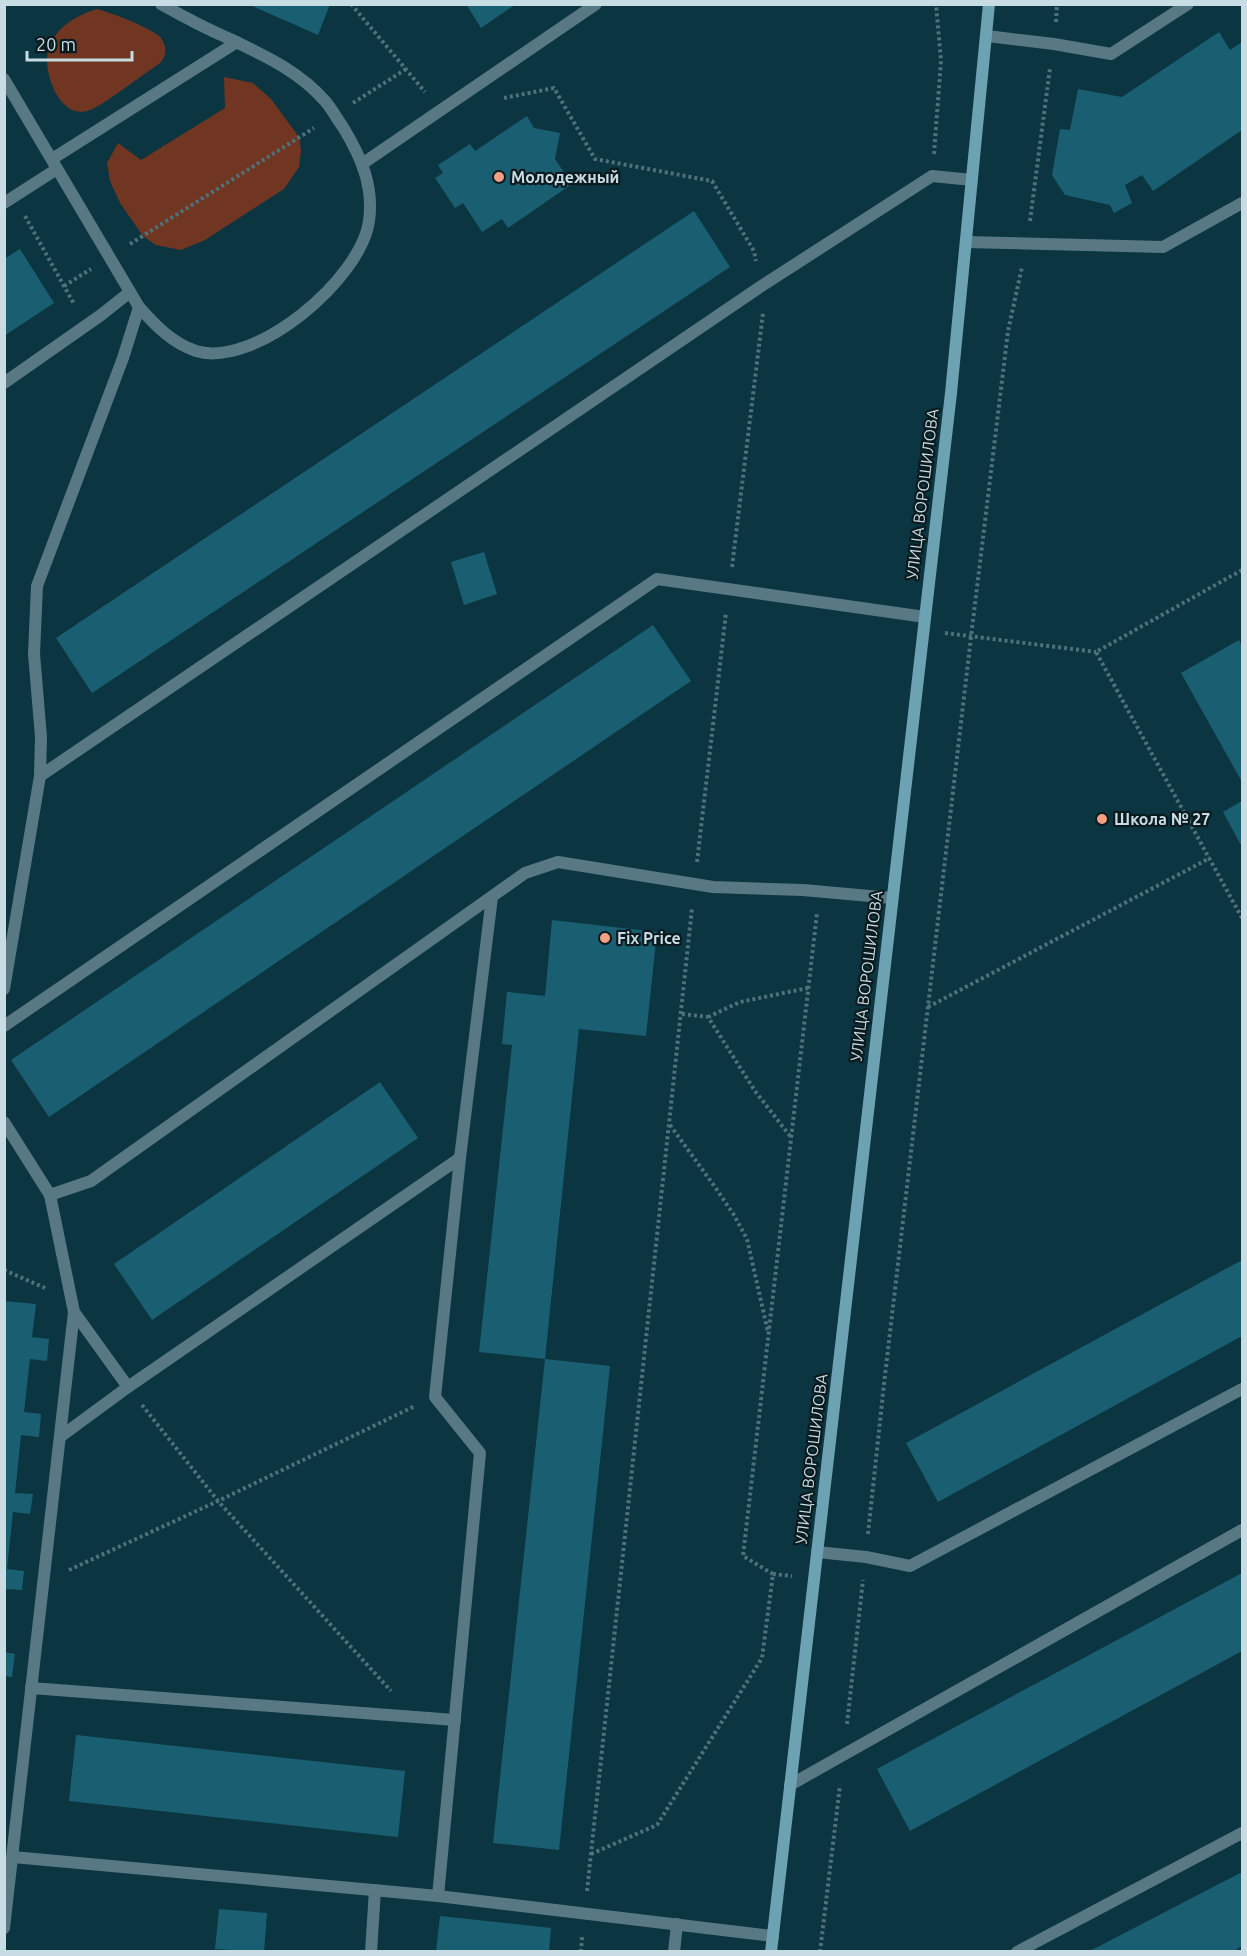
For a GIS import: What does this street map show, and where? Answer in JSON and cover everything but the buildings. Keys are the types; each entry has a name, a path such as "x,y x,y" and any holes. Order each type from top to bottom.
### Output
{"main road":[{"name":"УЛИЦА ВОРОШИЛОВА","path":"771,1952 966,242 989,4"}],"lane":[{"path":"4,79 139,307 173,340 196,351 223,353 237,350 272,335 307,310 329,288 351,262 363,243 371,207 370,188 362,164 354,145 334,114 306,82 265,55 161,4"},
{"path":"176,4 196,22 207,28"},
{"path":"362,164 596,4"},
{"path":"987,36 1112,54 1188,4"},
{"path":"10,200 55,164 237,42"},
{"path":"40,776 760,287 932,176 972,180"},
{"path":"966,242 1163,247 1242,203"},
{"path":"4,383 130,292"},
{"path":"4,989 40,776 41,737 34,654 37,586 123,358 139,307"},
{"path":"4,1026 657,579 924,617"},
{"path":"50,1195 91,1181 525,873 558,862 713,887 892,898"},
{"path":"438,1896 480,1453 435,1396 460,1158 492,897"},
{"path":"4,1122 50,1195 74,1312 4,1928"},
{"path":"60,1437 128,1387 460,1158"},
{"path":"74,1312 128,1387"},
{"path":"817,1552 866,1557 910,1566 1242,1389"},
{"path":"790,1785 1242,1530"},
{"path":"31,1688 455,1720"},
{"path":"1017,1952 1242,1833"},
{"path":"13,1857 438,1896 773,1936"},
{"path":"370,1952 375,1890"},
{"path":"674,1952 677,1924"}],"path":[{"path":"351,4 441,111"},
{"path":"932,176 941,60 936,4"},
{"path":"820,1952 884,1384 1008,331 1027,243 1054,44"},
{"path":"64,286 406,69"},
{"path":"498,100 554,88 595,159 712,182 754,250 764,315 694,884 581,1952"},
{"path":"10,200 87,325"},
{"path":"1242,570 1096,652 1242,918"},
{"path":"928,1007 1210,858"},
{"path":"819,892 743,1556 773,1574 862,1583"},
{"path":"682,1014 708,1017 740,1002 808,988"},
{"path":"708,1017 756,1091 791,1137"},
{"path":"669,1124 734,1215 747,1239 769,1336"},
{"path":"4,1270 43,1287 74,1312"},
{"path":"128,1387 218,1501 414,1716"},
{"path":"44,1581 218,1501 435,1396"},
{"path":"590,1855 657,1825 762,1658 773,1574"}],"shaded area":[{"path":"97,9 155,33 164,43 165,54 160,63 105,101 87,111 77,111 68,107 54,90 47,57 52,41 62,28 75,18"},
{"path":"224,77 253,83 271,99 299,137 301,150 299,167 284,189 205,240 181,250 156,245 143,236 120,203 110,181 107,163 118,143 141,160 225,108"}],"place":[{"name":"Молодежный","path":"499,177"},
{"name":"Школа № 27","path":"1102,819"},
{"name":"Fix Price","path":"605,938"}]}
